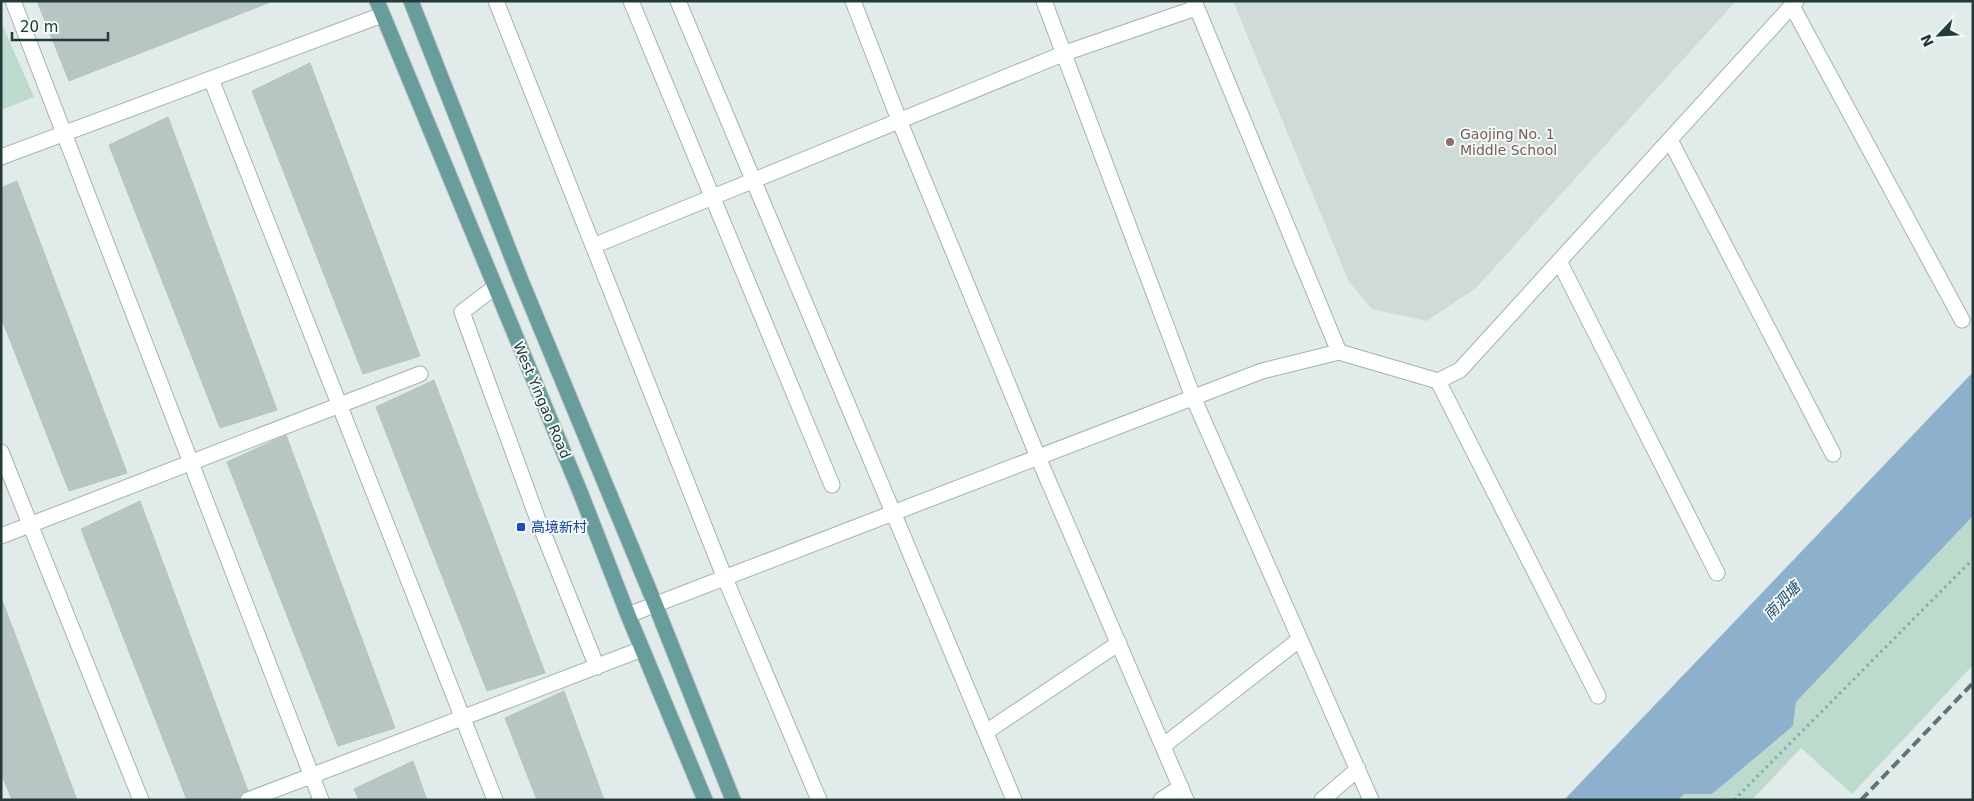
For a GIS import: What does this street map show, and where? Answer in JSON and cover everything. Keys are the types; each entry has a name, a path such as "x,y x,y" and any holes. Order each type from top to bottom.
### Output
{"main road":[{"name":"West Yingao Road","path":"411,1 520,278 655,604 733,800"},
{"name":"West Yingao Road","path":"379,8 581,494 628,615 705,800"}],"lane":[{"path":"13,1 321,800"},
{"path":"496,1 724,576 819,800"},
{"path":"631,1 832,485"},
{"path":"678,1 1014,800"},
{"path":"853,1 899,120 1038,456 1183,793 1161,800"},
{"path":"1044,1 1193,397 1372,800"},
{"path":"628,615 724,576 1262,371 1339,352 1438,381 1460,370 1794,4 1962,320"},
{"path":"593,246 1065,53 1195,5 1339,352"},
{"path":"1,157 211,79 379,8"},
{"path":"211,79 496,800"},
{"path":"1670,140 1833,454"},
{"path":"1559,261 1717,573"},
{"path":"495,287 462,312 538,520 597,667"},
{"path":"1,536 420,374"},
{"path":"1438,381 1598,696"},
{"path":"1,452 140,800"},
{"path":"1163,746 1300,640"},
{"path":"986,732 1119,643"},
{"path":"248,800 642,649"},
{"path":"1322,800 1358,769"}],"path":[{"path":"1734,800 1973,560"}],"shaded area":[{"name":"Gaojing No. 1 Middle School","path":"1233,1 1736,1 1476,288 1427,321 1372,309 1349,282"}],"green space":[{"path":"1,22 34,97 1,110"},
{"path":"1973,516 1973,665 1852,794 1801,748 1752,800 1678,800 1684,794 1712,794 1793,726 1796,702"}],"water":[{"name":"南泗塘","path":"1973,372 1973,516 1796,702 1793,726 1712,794 1684,794 1678,800 1564,800"}],"building":[{"path":"37,1 273,1 69,81"},
{"path":"310,63 420,356 363,374 252,91"},
{"path":"168,117 277,410 220,428 109,145"},
{"path":"17,181 127,473 69,491 1,317 1,188"},
{"path":"434,380 545,673 487,691 376,407"},
{"path":"286,435 395,728 338,746 227,462"},
{"path":"140,501 249,794 232,800 187,800 81,529"},
{"path":"1,597 77,800 12,800 1,773"},
{"path":"564,691 604,800 537,800 505,718"},
{"path":"413,761 427,800 359,800 354,789"}],"railway":[{"path":"1861,800 1973,683"}],"place":[{"name":"Gaojing No. 1 Middle School","path":"1450,142"},
{"name":"高境新村","path":"521,527"}]}
